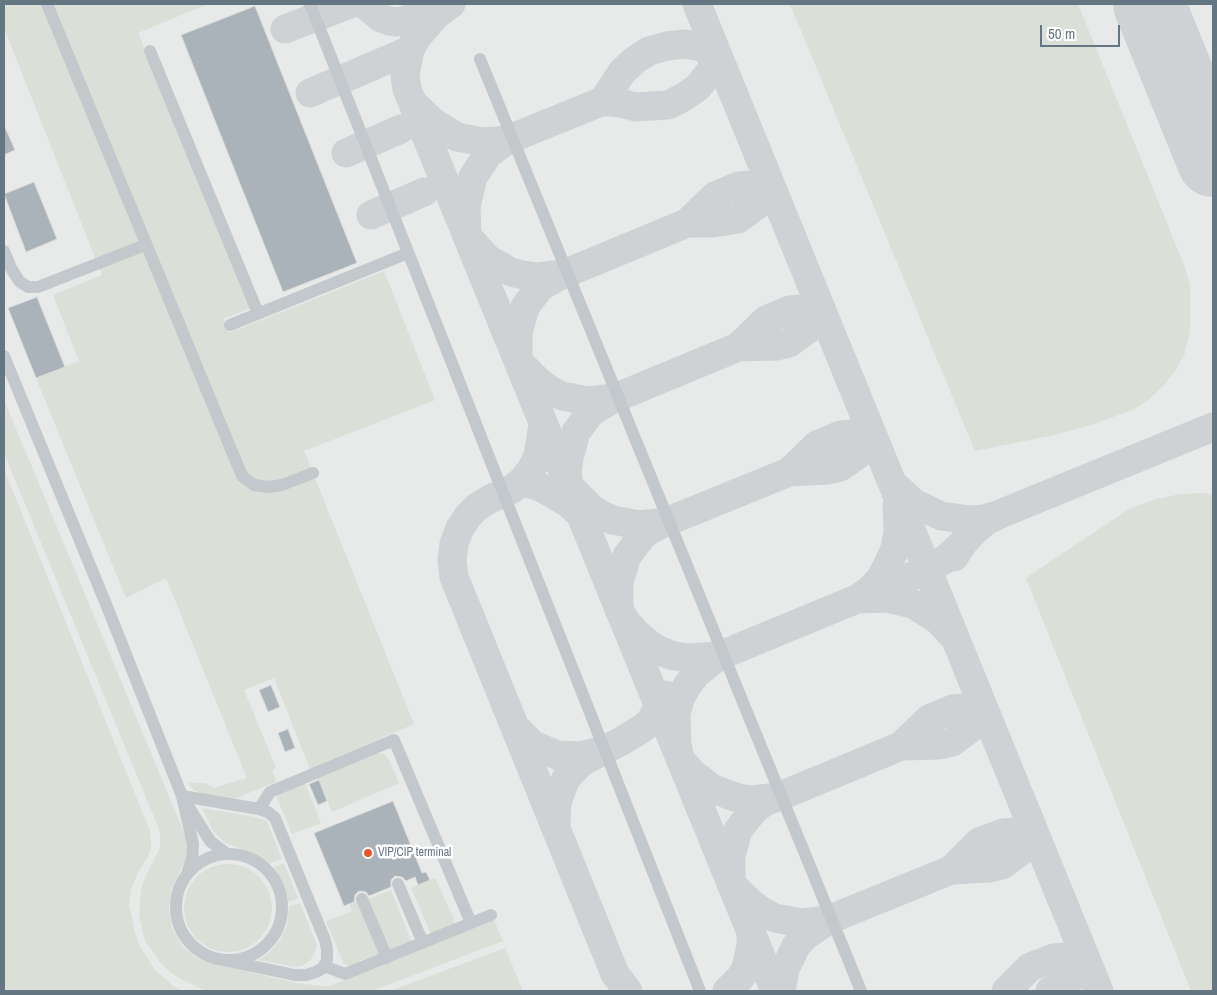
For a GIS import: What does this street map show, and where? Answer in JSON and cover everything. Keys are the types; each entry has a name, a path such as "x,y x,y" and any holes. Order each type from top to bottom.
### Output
{"street":[{"path":"47,4 145,246 243,477 254,485 269,487 282,485 313,473"},
{"path":"310,4 700,991"},
{"path":"150,51 258,314"},
{"path":"480,58 861,991"},
{"path":"4,251 19,281 28,286 38,287 145,246"},
{"path":"230,325 408,253"},
{"path":"4,356 108,609 182,796 193,844 192,859 187,874"},
{"path":"259,809 270,792 394,740 472,923"},
{"path":"182,796 259,809 273,816 278,823 325,940 327,956 324,966 319,971 311,974 295,975 223,960 207,955 187,940 176,917 176,899 182,881 193,867 209,857 227,854 245,856 268,871 274,878 281,895 282,912 273,936 262,948 240,959 223,960"},
{"path":"182,796 210,841 227,854"},
{"path":"398,884 423,943"},
{"path":"362,899 387,958"},
{"path":"324,966 345,974 491,915"}],"shaded area":[{"path":"4,4 1213,4 1213,991 4,991"},
{"path":"4,4 208,4 138,33 251,308 223,319 229,333 384,271 435,400 304,451 414,724 310,769 274,678 244,690 276,768 272,770 276,782 234,799 201,794 190,787 189,783 205,783 214,788 247,778 166,578 126,598 36,378 79,361 53,295 102,275 4,28"},
{"path":"790,4 1078,4 1184,265 1190,285 1190,330 1185,353 1176,370 1164,385 1148,400 1132,410 1094,424 1054,435 975,451"},
{"path":"4,400 186,837 187,856 171,890 169,908 174,933 184,948 198,959 207,962 296,983 330,986 494,920 503,941 372,991 206,991 179,978 160,962 145,941 139,916 141,890 145,877 160,848 159,829 4,453"},
{"path":"4,469 150,831 151,848 131,890 129,905 135,933 140,946 155,970 173,986 183,991 4,991"},
{"path":"1206,493 1213,495 1213,991 1191,991 1026,578 1131,508 1156,499 1181,494"},
{"path":"378,753 384,754 388,758 399,783 332,812 318,778"},
{"path":"305,783 321,823 292,834 277,798 279,794"},
{"path":"202,808 265,820 282,859 269,863 254,853 225,843 213,831"},
{"path":"284,863 298,898 289,902 284,884 274,867"},
{"path":"228,864 245,868 259,877 268,891 272,908 268,925 259,939 245,948 228,952 211,948 197,939 188,925 184,908 188,891 197,877 211,868"},
{"path":"435,878 454,919 454,923 431,934 411,888"},
{"path":"391,890 412,943 389,952 368,899"},
{"path":"357,901 379,954 359,961 360,965 351,967 344,964 326,921 352,911 350,904"},
{"path":"300,903 317,945 311,959 304,965 296,967 259,960 270,952 280,940 287,925 289,907"},
{"path":"505,948 523,991 390,991"}],"building":[{"path":"255,6 357,263 283,292 181,35"},
{"path":"4,125 15,150 4,155"},
{"path":"34,182 57,239 26,252 4,194"},
{"path":"37,297 65,367 36,378 8,308"},
{"path":"271,685 280,707 268,712 259,690"},
{"path":"288,729 295,748 285,752 278,733"},
{"path":"319,780 327,801 318,805 309,784"},
{"name":"VIP/CIP terminal","path":"393,801 422,873 426,872 430,880 418,885 415,877 406,881 402,877 395,876 391,880 391,887 369,896 366,892 359,891 355,895 354,902 344,906 314,833"}],"taxiway":[{"path":"285,29 350,4"},
{"path":"364,4 381,18 397,22 440,6"},
{"path":"451,4 435,16 417,37 410,50 405,76 407,89 775,991"},
{"path":"697,4 1099,991"},
{"path":"415,105 434,123 457,137 483,142 497,141 512,138 603,101 636,107 668,105 698,87 710,72 717,54 701,47 685,44 649,51 622,72 603,101"},
{"path":"310,93 410,50"},
{"path":"346,153 401,129"},
{"path":"510,138 488,154 473,177 466,207 467,236 488,259 511,272 523,275 537,277 564,274 687,223 713,223 738,219 757,205 764,193 768,179"},
{"path":"687,223 715,196 739,186 752,185 776,199"},
{"path":"371,215 424,192"},
{"path":"563,274 540,287 525,307 518,333 518,361 550,390 562,396 588,401 615,398 738,347 776,346 789,343 808,329 815,317 818,304"},
{"path":"738,347 766,320 790,310 803,309 816,315 826,324"},
{"path":"614,398 591,412 576,432 567,472 569,486 601,515 613,520 639,525 666,522 789,472 827,470 840,467 859,454 867,441 869,428"},
{"path":"543,424 538,456 531,470 521,482 538,486 553,494 568,503 580,514"},
{"path":"1000,514 1213,427"},
{"path":"789,472 817,445 841,435 854,434 867,440 877,448"},
{"path":"521,482 512,489 477,507 468,516 460,528 454,544 452,561 454,577 615,974 628,991"},
{"path":"893,484 914,503 941,516 971,520 984,519 1000,514 986,521 974,531 954,557"},
{"path":"897,506 898,532 895,549 881,578 870,590 857,599 887,598 913,604 938,620 951,634"},
{"path":"666,522 651,529 642,536 627,556 619,582 619,610 637,634 660,651 674,656 689,658 718,656"},
{"path":"702,663 927,570 947,558 964,542"},
{"path":"718,656 696,674 680,699 676,714 677,745 680,759 692,773 713,789 738,798 751,800 778,797 901,746 940,745 952,742 971,728 979,716 981,703"},
{"path":"604,750 650,722 665,695"},
{"path":"901,746 929,719 953,709 966,708 979,714 989,722"},
{"path":"516,728 533,745 557,755 580,756 604,750 582,762 566,778 557,802 556,826"},
{"path":"777,797 763,803 754,810 738,830 731,856 731,884 763,912 775,918 801,923 828,920 951,870 990,868 1002,865 1021,851 1032,827"},
{"path":"951,870 979,842 1003,833 1016,832 1039,845"},
{"path":"781,991 785,969 796,946 805,936 828,920"},
{"path":"727,991 741,977 746,968 751,946 751,934"},
{"path":"1050,991 1073,977 1080,964 1083,952"},
{"path":"1006,991 1030,967 1054,958 1067,957 1080,963 1090,971"}],"runway":[{"path":"1149,4 1213,161"}],"place":[{"name":"VIP/CIP terminal","path":"368,853"}]}
